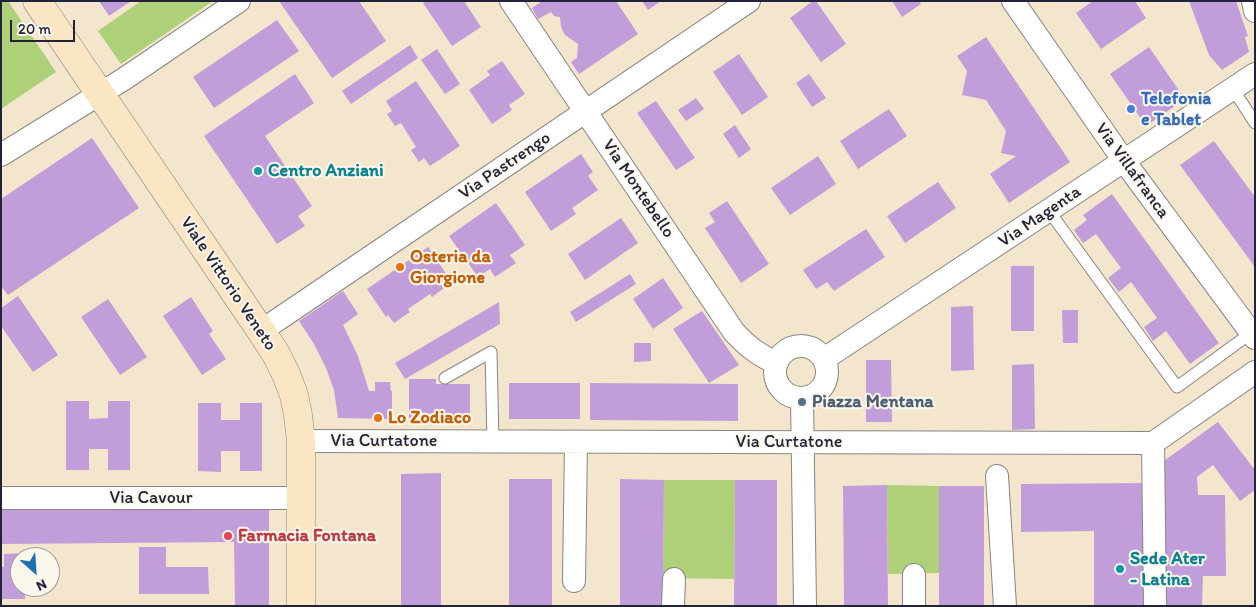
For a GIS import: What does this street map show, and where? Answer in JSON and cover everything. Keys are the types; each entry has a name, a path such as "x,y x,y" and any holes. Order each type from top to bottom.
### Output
{"main road":[{"name":"Viale Vittorio Veneto","path":"37,1 276,354 294,395 301,441 301,606"}],"street":[{"path":"1,156 239,1"},
{"name":"Via Montebello","path":"511,1 734,332 764,358 777,362"},
{"name":"Via Pastrengo","path":"261,332 749,1"},
{"name":"Via Villafranca","path":"1013,1 1124,161 1253,335"},
{"path":"1253,1 1255,11"},
{"name":"Via Magenta","path":"824,359 1255,74"},
{"path":"802,346 811,348 819,352 824,359 828,370 826,381 822,389 812,397 802,399 788,395 776,381 777,362 784,352 792,348 802,346"},
{"path":"1155,606 1153,443 1255,372"},
{"path":"802,399 805,606"},
{"name":"Via Curtatone","path":"301,441 1153,443"},
{"path":"574,581 576,442"},
{"path":"997,476 1005,606"},
{"name":"Via Cavour","path":"1,498 300,498"},
{"path":"914,575 914,606"},
{"path":"674,579 674,606"}],"lane":[{"path":"1232,89 1255,123"},
{"path":"1049,211 1177,387 1253,335"},
{"path":"446,378 491,352 493,442"}],"green space":[{"path":"1,1 8,1 56,72 1,109"},
{"path":"141,1 213,1 121,64 98,31"},
{"path":"664,480 735,480 734,579 663,578"},
{"path":"887,485 939,486 939,573 888,574"}],"building":[{"path":"99,1 131,1 109,16"},
{"path":"279,1 359,1 386,41 332,78"},
{"path":"426,1 464,1 481,27 452,46 423,3"},
{"path":"542,1 616,1 638,34 579,74 571,62 577,58 578,44 565,35 561,27 560,17 554,16 551,12 538,19 532,8"},
{"path":"642,1 661,1 648,10"},
{"path":"813,1 816,1 846,44 821,62 790,18"},
{"path":"892,1 919,1 921,4 902,17"},
{"path":"1093,1 1135,1 1146,18 1101,49 1076,13"},
{"path":"1189,1 1236,1 1248,36 1245,37 1249,52 1222,70 1209,55"},
{"path":"277,20 299,51 214,108 193,77"},
{"path":"986,37 1070,162 1009,203 990,174 1016,156 1001,153 1006,131 986,100 962,95 967,71 957,56"},
{"path":"410,45 418,58 351,104 342,91"},
{"path":"1149,47 1185,99 1146,126 1110,74"},
{"path":"437,49 460,84 445,94 421,60"},
{"path":"739,54 768,97 742,115 713,72"},
{"path":"502,61 525,94 509,105 512,110 492,124 469,90 490,75 487,71"},
{"name":"Centro Anziani","path":"295,74 314,103 265,136 312,206 298,216 305,226 277,244 204,136"},
{"path":"809,74 826,98 812,107 796,83"},
{"path":"416,81 460,146 430,166 424,158 419,162 411,150 416,147 401,123 395,126 387,114 392,111 386,101"},
{"path":"696,98 704,109 686,121 678,110"},
{"path":"656,101 695,158 676,170 637,113"},
{"path":"889,109 907,136 858,169 840,141"},
{"path":"735,125 751,149 739,158 723,134"},
{"path":"92,138 139,208 8,295 1,286 1,199"},
{"path":"1214,141 1255,197 1255,267 1180,165"},
{"path":"581,154 593,172 588,176 598,190 572,208 576,214 551,231 525,192"},
{"path":"818,156 836,184 790,215 771,188"},
{"path":"938,182 956,208 905,243 887,216"},
{"path":"1112,194 1219,343 1190,364 1166,331 1153,341 1144,327 1157,318 1131,282 1119,292 1108,278 1121,268 1096,234 1083,243 1074,230 1087,220 1083,215"},
{"path":"727,201 769,264 741,283 705,228 715,222 709,213"},
{"path":"496,203 525,245 510,255 516,263 495,277 490,269 478,277 449,236"},
{"path":"621,218 638,243 585,280 568,254"},
{"path":"866,229 885,257 834,291 827,282 816,289 803,270"},
{"path":"428,247 447,275 443,278 448,285 432,297 430,294 408,309 410,312 394,323 388,315 386,317 367,289"},
{"path":"1011,266 1034,266 1034,331 1011,331"},
{"path":"630,274 636,284 576,322 570,312"},
{"path":"663,278 683,308 653,329 633,299"},
{"path":"343,291 358,314 343,325 358,356 369,391 375,391 375,382 390,382 392,391 392,419 338,418 334,390 326,368 314,344 299,321"},
{"path":"18,296 58,355 33,372 1,326 1,308"},
{"path":"191,297 213,331 209,334 226,359 202,375 163,316"},
{"path":"108,299 147,357 120,375 81,317"},
{"path":"499,302 500,324 405,379 395,363"},
{"path":"973,306 974,370 951,371 951,307"},
{"path":"1062,310 1078,310 1078,343 1063,343"},
{"path":"702,311 739,365 709,383 673,329"},
{"path":"634,343 651,343 651,361 634,362"},
{"path":"866,360 891,360 892,422 866,422"},
{"path":"1034,364 1035,429 1012,430 1012,365"},
{"path":"409,379 436,379 436,384 470,384 470,418 409,418"},
{"path":"509,383 580,383 580,419 509,419"},
{"path":"590,383 738,384 738,421 590,420"},
{"path":"66,401 89,401 89,419 108,418 108,401 130,401 130,470 108,470 108,449 89,449 89,470 66,470"},
{"path":"198,403 221,403 221,420 240,420 240,403 262,403 262,471 240,471 240,451 221,451 221,472 198,471"},
{"path":"1218,422 1255,470 1255,490 1240,501 1213,465 1197,477 1198,495 1225,495 1226,576 1203,576 1202,606 1162,606 1161,463"},
{"path":"441,473 441,606 401,606 401,474"},
{"path":"509,479 552,479 552,606 509,606"},
{"path":"620,479 664,480 663,606 620,606"},
{"path":"735,480 777,480 777,606 734,606"},
{"name":"Sede Ater - Latina","path":"1145,483 1145,606 1094,606 1094,531 1021,532 1021,484"},
{"path":"887,485 888,606 844,606 843,486"},
{"path":"939,486 984,486 984,606 939,606"},
{"path":"269,507 269,606 235,606 234,542 1,544 1,509"},
{"path":"139,547 166,547 166,567 208,567 209,594 139,594"},
{"path":"4,554 10,554 10,597 25,597 25,599 1,599 1,567 4,567"}],"place":[{"name":"Telefonia e Tablet","path":"1131,109"},
{"name":"Centro Anziani","path":"258,171"},
{"name":"Osteria da Giorgione","path":"400,267"},
{"name":"Piazza Mentana","path":"802,402"},
{"name":"Lo Zodiaco","path":"378,418"},
{"name":"Farmacia Fontana","path":"228,536"},
{"name":"Sede Ater - Latina","path":"1120,569"}]}
